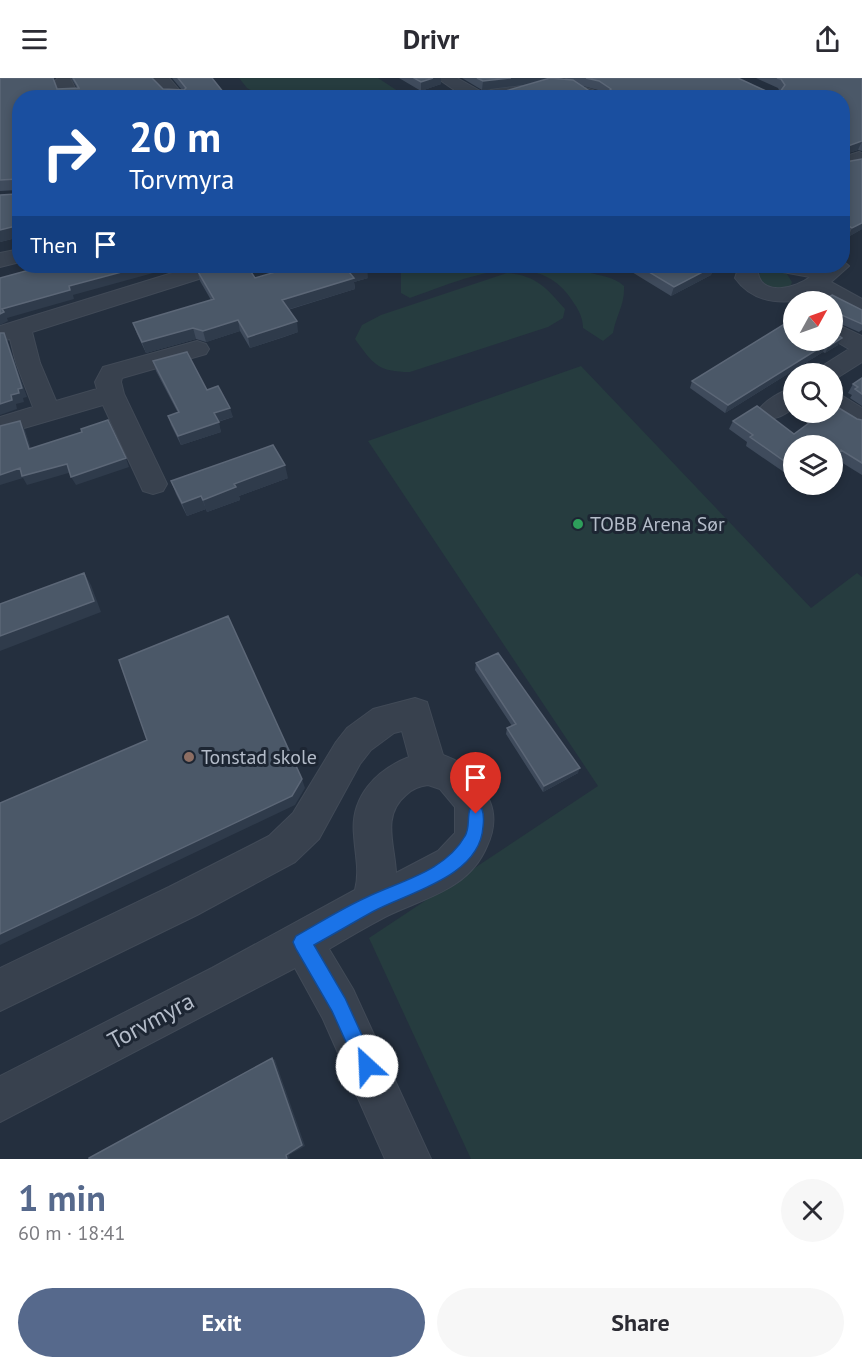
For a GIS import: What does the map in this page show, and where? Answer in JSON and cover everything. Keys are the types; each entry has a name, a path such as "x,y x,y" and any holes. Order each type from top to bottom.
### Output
{"street":[{"path":"161,78 163,84 169,90"},
{"path":"571,78 590,90"},
{"path":"452,82 483,79 495,81 544,79"},
{"path":"64,81 68,90"},
{"path":"452,82 466,90"},
{"path":"48,412 28,363 10,331 194,273"},
{"path":"747,273 746,278 752,285 766,294 783,297"},
{"path":"802,291 827,273"},
{"path":"842,273 862,309"},
{"path":"843,335 862,346"},
{"path":"153,484 111,394 108,382 112,373 197,349"},
{"path":"843,364 862,351"},
{"path":"0,426 111,394"},
{"path":"771,411 783,403"},
{"path":"843,408 862,420"},
{"path":"0,990 192,897 282,849 306,826 348,753 359,739 385,720 415,712 429,768 413,771 397,779 382,793 375,805 371,825 378,870 376,888 370,904"},
{"name":"Torvmyra","path":"0,1100 370,904 450,866 474,837 476,814 468,794 456,779 444,771 429,768"},
{"path":"302,942 338,1004 401,1142"}],"green space":[{"path":"239,78 378,78 396,90 251,90"},
{"path":"401,273 489,273 410,298 401,293"},
{"path":"507,273 526,277 540,284 565,309 563,318 548,327 410,372 399,372 377,365 355,339 362,325 381,315"},
{"path":"535,273 591,273 613,279 624,286 623,299 613,333 603,341 583,328 577,307 553,281"},
{"path":"760,273 784,273 792,282 786,288 777,289 765,284 757,277"},
{"path":"581,366 811,608 857,573 862,577 862,1159 471,1159 369,938 598,786 368,441"}],"building":[{"path":"0,78 53,78 57,89 79,88 73,78 152,78 163,89 184,90 12,90 12,179 0,180"},
{"path":"178,78 212,78 222,90 184,90 186,88"},
{"path":"414,78 433,78 421,82"},
{"path":"477,78 511,78 483,81"},
{"path":"550,78 573,80 588,90 509,90"},
{"path":"586,78 738,78 764,90 610,90 599,81"},
{"path":"777,78 862,78 862,141 850,145 850,90 781,90 785,85 781,79"},
{"path":"862,159 862,223 850,227 850,161"},
{"path":"12,194 12,227 0,230 0,195"},
{"path":"18,273 118,273 69,286 70,290 2,309 4,312 0,314 0,278"},
{"path":"199,273 252,273 255,278 272,273 350,273 354,278 282,300 297,321 248,337 238,320 203,331 193,328 142,342 133,323 214,299"},
{"path":"651,273 701,273 674,287"},
{"path":"843,300 862,310 862,324 843,316"},
{"path":"783,325 783,351 815,351 795,363 783,363 783,371 728,405 692,381"},
{"path":"0,333 4,333 22,388 18,389 19,393 11,395 12,400 0,404"},
{"path":"187,352 207,390 218,386 230,408 214,413 219,422 178,436 168,416 179,412 153,361"},
{"path":"862,378 862,394 855,389 858,387 853,384"},
{"path":"757,406 794,434 809,423 843,423 843,410 862,420 862,463 843,451 843,435 783,435 783,460 750,437 753,435 733,421"},
{"path":"108,420 126,458 71,477 67,464 22,476 20,468 0,475 0,426 20,421 29,449 82,432 81,429"},
{"path":"273,445 285,465 234,484 236,487 203,500 201,496 182,503 171,481"},
{"path":"84,573 94,601 0,636 0,604"},
{"path":"228,616 302,779 292,796 0,934 0,803 147,740 119,660"},
{"path":"498,653 580,768 544,786 507,728 516,724 476,663"},
{"path":"272,1058 302,1145 286,1155 287,1159 89,1159 89,1158"}],"place":[{"name":"TOBB Arena Sør","path":"578,524"},
{"name":"Tonstad skole","path":"189,757"}],"route":[{"path":"367,1066 338,1004 302,942 370,904 450,866 462,855 474,837 476,814"}]}
